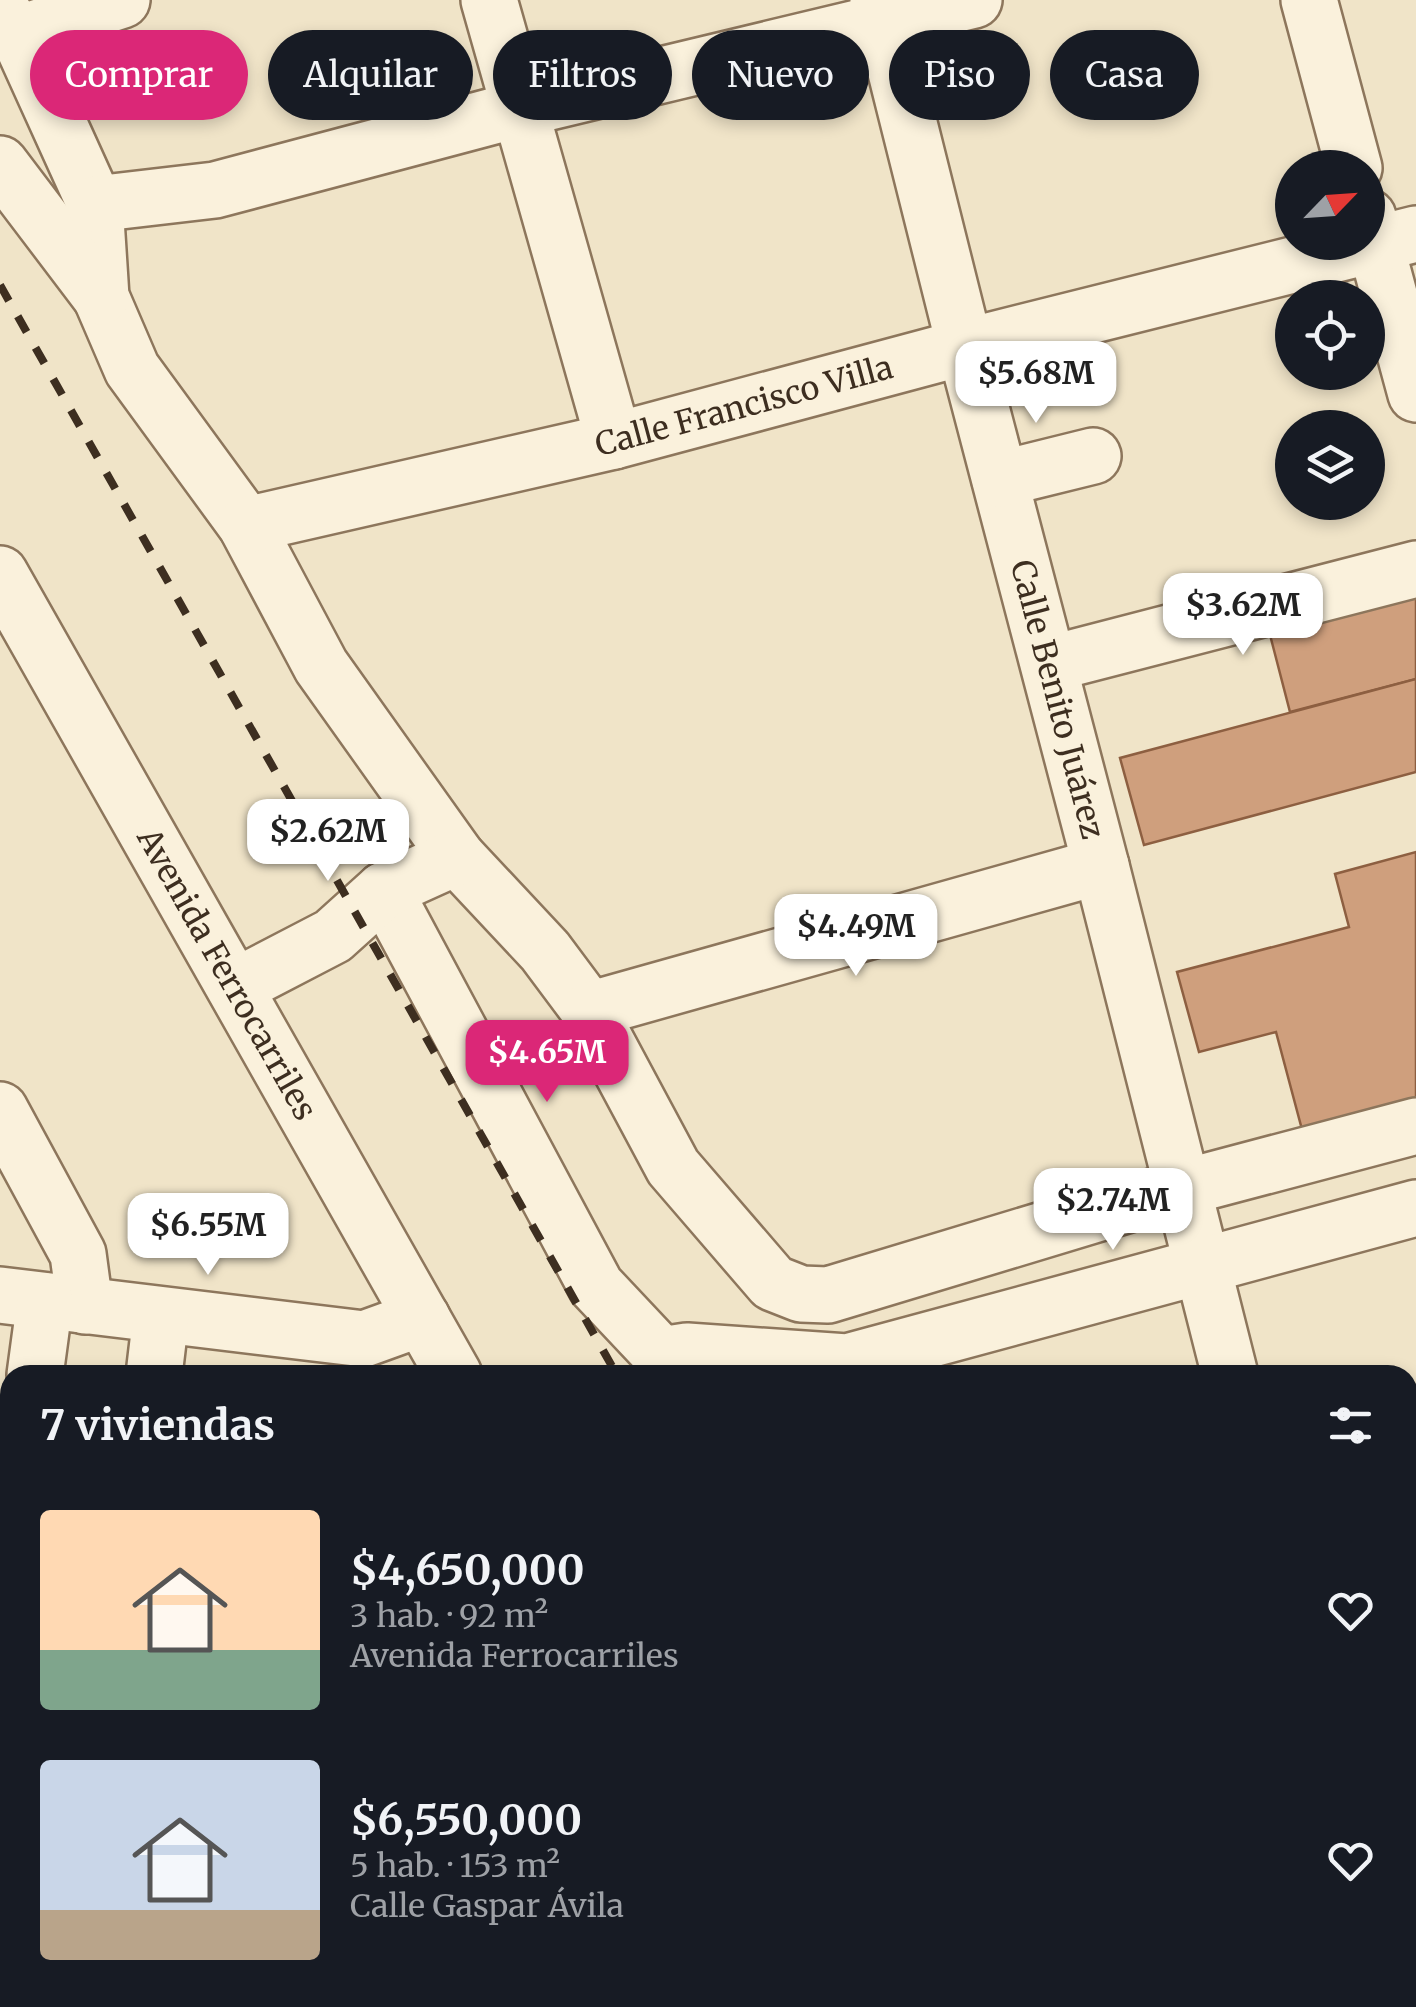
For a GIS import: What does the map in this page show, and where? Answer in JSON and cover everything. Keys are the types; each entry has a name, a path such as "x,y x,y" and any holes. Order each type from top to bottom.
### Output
{"street":[{"path":"100,297 95,204 9,21 122,0"},
{"path":"489,0 497,30"},
{"path":"672,69 882,12 974,0"},
{"path":"1309,0 1349,150"},
{"name":"Calle Benito Juárez","path":"882,12 1227,1365"},
{"path":"95,204 215,190 493,117"},
{"path":"523,120 614,441"},
{"path":"0,164 100,297 132,369 246,525 321,666 457,857 545,950 588,1010 672,1167 773,1283 801,1294 828,1295 1182,1188 1416,1126"},
{"path":"1386,232 1416,394"},
{"name":"Calle Francisco Villa","path":"246,525 614,441 1386,232"},
{"path":"1000,479 1094,456"},
{"path":"1049,664 1416,569"},
{"name":"Avenida Ferrocarriles","path":"0,574 21,646 235,987 448,1365"},
{"path":"235,987 333,936 384,890 457,857"},
{"path":"588,1010 1102,866"},
{"path":"384,890 596,1286 663,1365 687,1351 847,1362 1416,1208"},
{"path":"0,1110 78,1254 43,1301 37,1365"},
{"path":"43,1301 162,1316 362,1357 422,1318"},
{"path":"155,1365 162,1316"}],"building":[{"path":"1416,592 1416,679 1290,712 1269,631"},
{"path":"1416,679 1416,772 1144,845 1120,758"},
{"path":"1416,852 1416,1107 1304,1137 1276,1032 1199,1052 1177,972 1349,927 1335,874"}],"railway":[{"path":"0,285 611,1365"}]}
